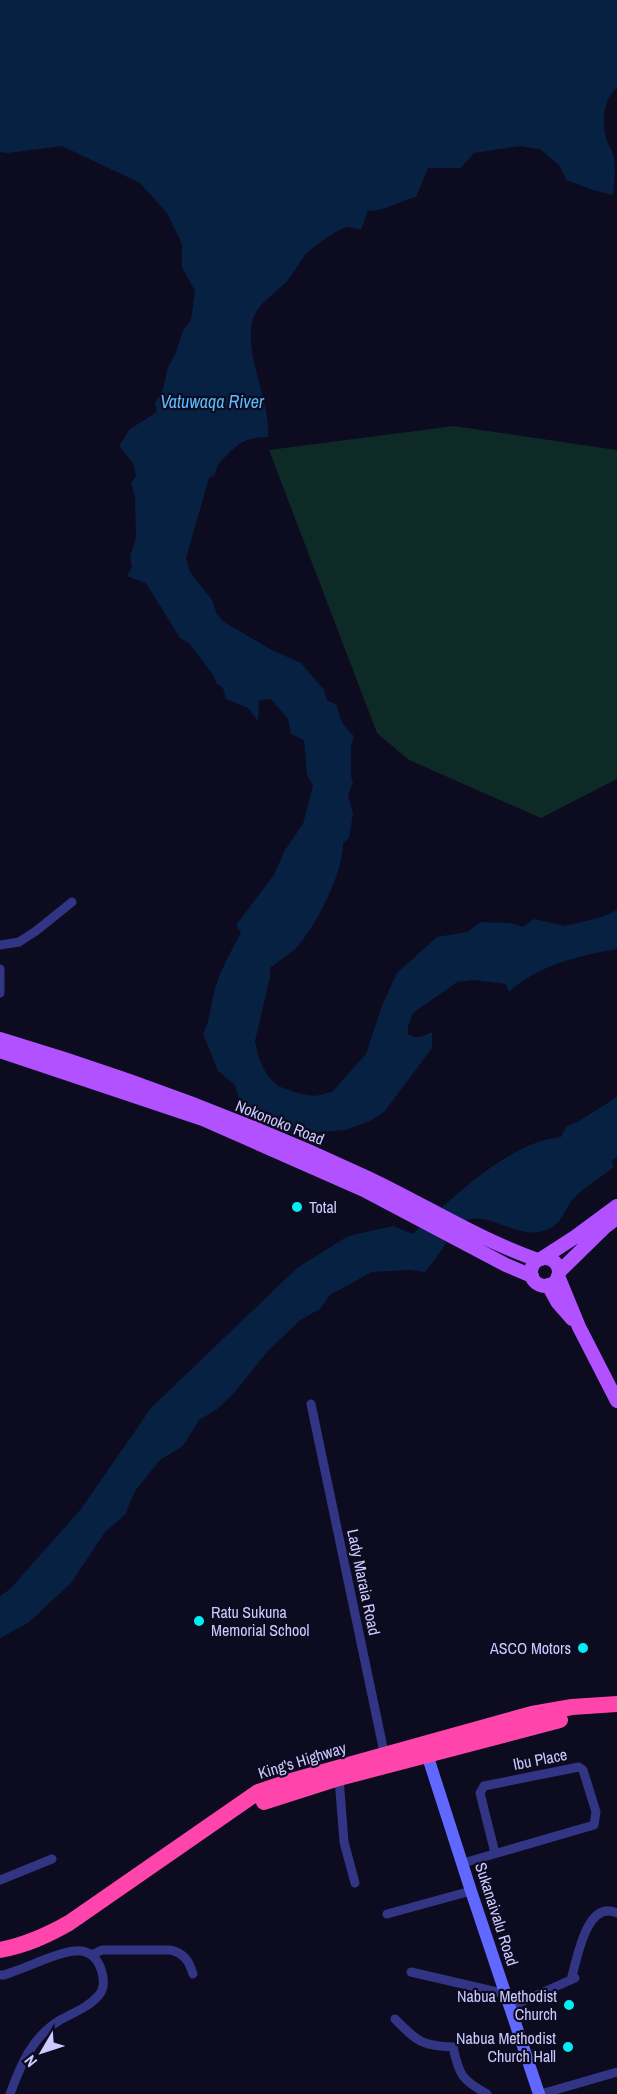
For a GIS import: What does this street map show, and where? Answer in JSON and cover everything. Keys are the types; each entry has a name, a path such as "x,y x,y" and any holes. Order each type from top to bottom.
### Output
{"highway":[{"name":"King's Highway","path":"0,1950 21,1946 44,1937 69,1923 258,1792 291,1781 426,1749 532,1714 572,1707 617,1704"},
{"name":"King's Highway","path":"426,1749 582,1716 617,1714"},
{"name":"King's Highway","path":"0,1960 51,1944 87,1923 225,1826 262,1803 339,1779 386,1760"}],"main road":[{"name":"Nokonoko Road","path":"0,1039 207,1110 239,1129 364,1190 429,1216 464,1234 539,1259"},
{"name":"Nokonoko Road","path":"0,1051 239,1129"},
{"path":"617,1206 569,1241 539,1259 532,1267 532,1275 540,1284 555,1277 604,1227 617,1218"},
{"name":"Nokonoko Road","path":"464,1234 506,1265 532,1275"},
{"path":"539,1259 549,1258 558,1267 555,1277 617,1401"},
{"name":"Sukanaivalu Road","path":"426,1749 471,1891 540,2094"}],"street":[{"path":"0,945 19,942 72,902"},
{"path":"0,969 0,993"},
{"name":"Lady Maraia Road","path":"311,1404 386,1760"},
{"name":"Ibu Place","path":"463,1863 594,1824 596,1812 583,1770 579,1767 484,1786 480,1793 495,1853"},
{"path":"339,1779 344,1842 355,1883"},
{"path":"1,1877 52,1859"},
{"path":"387,1914 471,1891"},
{"path":"510,2007 574,1978 588,1923 599,1912 611,1910 617,1912"},
{"path":"0,1975 73,1950 91,1955 100,1965 102,1974 101,1993 92,2002 59,2021 31,2046 10,2094"},
{"path":"91,1955 102,1950 170,1950 178,1952 185,1958 193,1974"},
{"path":"411,1972 506,1994"},
{"path":"395,2019 421,2042 453,2047 461,2075 469,2084 487,2094"},
{"path":"540,2094 617,2072"}],"green space":[{"path":"454,426 617,450 617,779 541,818 409,760 377,733 269,450"}],"water":[{"name":"Vatuwaqa River","path":"0,0 617,0 617,88 612,92 604,112 605,135 615,163 613,195 566,180 559,165 540,149 520,146 474,153 461,168 428,168 416,197 368,211 361,230 344,228 308,252 286,282 258,309 252,321 251,342 266,409 268,437 246,441 237,446 219,463 215,475 209,478 186,558 190,572 212,600 217,614 224,622 270,649 301,663 324,690 327,700 337,705 342,722 354,736 351,745 353,782 348,795 353,814 349,838 343,843 334,883 320,913 304,939 293,951 270,968 270,977 255,1041 259,1059 267,1075 278,1086 297,1093 315,1096 332,1092 366,1054 383,1003 397,973 437,937 467,932 481,922 511,923 523,927 534,919 565,926 602,917 617,910 617,949 560,963 532,975 509,992 506,984 474,980 457,982 413,1013 408,1026 408,1034 417,1037 432,1032 432,1048 384,1112 370,1121 346,1130 293,1134 249,1112 240,1103 235,1085 218,1071 203,1034 208,1023 217,982 241,933 236,925 274,875 285,850 303,824 313,786 307,774 304,740 291,734 288,719 271,699 259,700 258,721 248,708 226,699 223,688 216,683 214,676 189,643 180,638 146,583 127,576 132,567 130,556 136,538 135,497 131,483 136,476 133,463 119,446 130,429 157,412 155,403 163,389 168,367 175,355 183,331 191,320 195,291 182,267 182,244 167,213 140,183 62,146 0,152"},
{"path":"617,1097 617,1157 611,1161 614,1167 574,1198 556,1224 539,1232 527,1232 493,1221 471,1219 460,1224 425,1272 409,1270 372,1272 330,1295 320,1309 300,1320 266,1353 235,1392 216,1410 199,1420 183,1446 160,1460 135,1491 125,1515 105,1532 71,1583 28,1623 0,1638 0,1596 10,1589 81,1509 151,1408 297,1268 348,1236 393,1226 413,1234 463,1189 502,1160 542,1141 561,1137 566,1127"}],"place":[{"name":"Total","path":"297,1207"},
{"name":"Ratu Sukuna Memorial School","path":"199,1621"},
{"name":"ASCO Motors","path":"583,1648"},
{"name":"Nabua Methodist Church","path":"569,2005"},
{"name":"Nabua Methodist Church Hall","path":"568,2047"}]}
